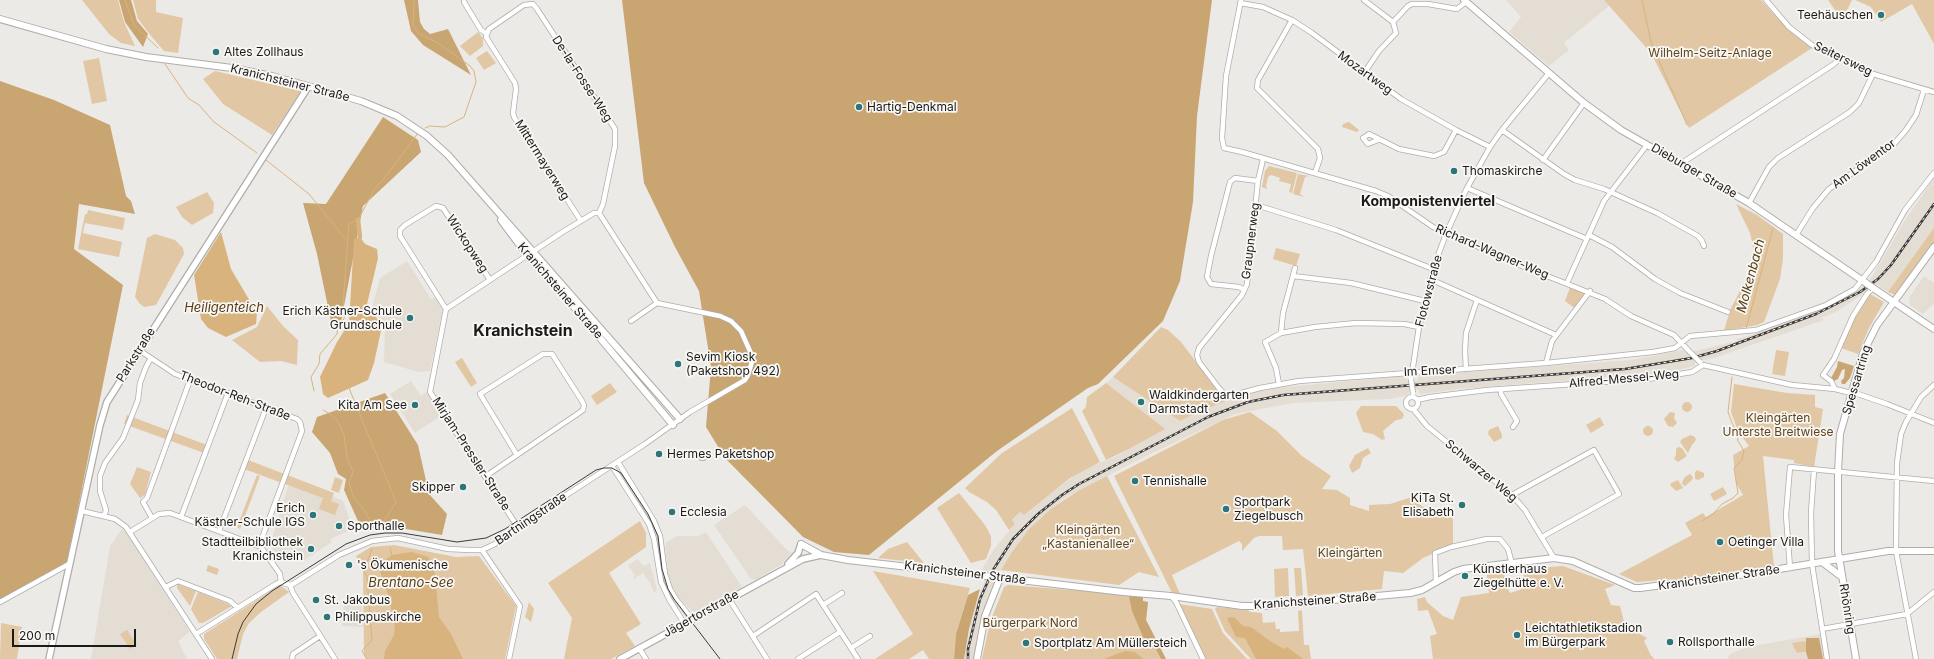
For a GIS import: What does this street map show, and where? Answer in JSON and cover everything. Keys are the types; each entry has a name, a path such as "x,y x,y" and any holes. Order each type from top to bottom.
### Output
{"main road":[{"name":"Dieburger Straße","path":"1465,1 1584,103 1621,130 1749,203 1934,329"},
{"name":"Kranichsteiner Straße","path":"0,19 106,49 161,60 232,68 272,76 379,108 413,126 448,155 481,192 569,302 673,425"},
{"name":"Spessartring","path":"1839,558 1838,472 1840,434 1851,392 1863,353 1877,324 1934,247"},
{"name":"Kranichsteiner Straße","path":"530,253 680,419"},
{"name":"Kranichsteiner Straße","path":"801,544 821,555 848,560 1242,606 1266,606 1410,593 1422,590 1463,569 1554,558 1573,561 1634,588 1678,584 1790,568 1839,558 1896,551 1933,553"},
{"name":"Rhönring","path":"1839,558 1856,659"},
{"path":"1822,562 1842,577"},
{"path":"978,659 983,624 1000,578"}],"street":[{"path":"1364,0 1393,22 1396,33 1394,37 1379,51 1364,73"},
{"name":"Seitersweg","path":"1766,0 1794,32 1812,45 1873,74 1934,92"},
{"path":"1393,22 1412,4 1428,4 1457,10 1465,1"},
{"name":"Mittermayerweg","path":"464,2 481,30 486,33 488,43 515,83 514,117 581,221"},
{"name":"Mozartweg","path":"1241,2 1263,7 1292,20 1312,33 1400,99 1490,147"},
{"name":"Richard-Wagner-Weg","path":"1241,2 1226,76 1222,138 1224,148 1315,173 1382,194 1446,234 1522,266 1590,291 1631,316 1674,335 1702,363"},
{"name":"De-la-Fosse-Weg","path":"486,33 489,29 524,5 533,4 615,129 615,146 603,204 599,213"},
{"path":"1292,20 1258,80 1257,88 1318,149 1320,158 1315,173"},
{"path":"1682,164 1834,64 1839,59"},
{"name":"Flotowstraße","path":"1413,395 1411,379 1419,327 1430,279 1446,234 1467,188 1490,147 1502,130 1549,73"},
{"path":"1749,203 1769,167 1778,158 1850,112 1858,103 1873,74"},
{"name":"Parkstraße","path":"49,659 100,425 107,402 308,87"},
{"name":"Am Löwentor","path":"1796,235 1813,208 1829,189 1894,144 1916,115 1924,90"},
{"path":"1543,160 1584,103"},
{"path":"1378,140 1399,149 1434,156 1444,152 1456,130"},
{"path":"1502,130 1543,160 1575,180 1610,191 1686,228 1698,236 1704,246"},
{"path":"1567,283 1610,191 1647,145"},
{"name":"Graupnerweg","path":"1197,355 1199,348 1244,290 1246,284 1258,181 1264,159"},
{"name":"Im Emser","path":"1197,355 1199,362 1225,395 1230,396 1279,384 1412,372 1546,363 1653,352 1675,348 1690,336 1756,330 1780,323 1841,298 1864,282 1905,210 1934,173"},
{"path":"1244,290 1239,287 1211,284 1207,277 1230,182 1235,178 1258,181"},
{"path":"1467,188 1612,247 1655,279 1680,293 1728,312"},
{"path":"1256,205 1336,230 1433,269"},
{"name":"Wickopweg","path":"446,308 400,236 400,230 405,225 436,206 443,208 490,280"},
{"path":"446,308 581,221 599,213 657,303 632,321"},
{"path":"1280,333 1283,313 1295,268"},
{"path":"1292,276 1352,283 1425,301"},
{"path":"1430,279 1556,335"},
{"path":"1835,389 1831,381 1824,375 1834,359 1853,316 1867,294 1873,288"},
{"path":"1546,363 1552,341 1590,291"},
{"path":"1466,369 1466,334 1477,300"},
{"name":"Bartningstraße","path":"290,585 350,549 385,539 398,538 449,549 482,550 519,529 537,514 612,466 680,419 745,380 753,358 741,331 731,321 720,316 657,303"},
{"name":"Mirjam-Pressler-Straße","path":"446,308 430,392 519,529"},
{"path":"1279,384 1276,368 1265,342 1280,333 1315,327 1356,323 1404,324 1419,327"},
{"name":"Theodor-Reh-Straße","path":"139,350 171,371 190,380 297,419 301,425 302,431 259,546"},
{"path":"486,476 518,455 583,410 584,405 582,401 552,354 543,354 480,394 518,455"},
{"path":"104,516 106,510 100,491 100,476 105,463 124,438 138,400 140,383 151,358"},
{"path":"1702,363 1792,385 1851,392 1887,404 1934,423"},
{"name":"Alfred-Messel-Weg","path":"1417,400 1430,397 1501,390 1648,379 1692,372 1702,363"},
{"path":"152,518 143,502 146,498 190,380"},
{"path":"1916,659 1896,551 1897,478 1901,434 1910,414 1921,397 1934,385"},
{"path":"1501,390 1501,394 1517,422 1513,428"},
{"path":"181,517 228,394"},
{"path":"1413,395 1417,400 1417,406 1414,410"},
{"name":"Schwarzer Weg","path":"1413,395 1408,398 1406,402 1410,409 1414,410 1427,426 1512,495 1522,507 1554,558"},
{"path":"219,531 266,408"},
{"path":"1512,495 1594,450 1619,494 1542,538"},
{"path":"618,462 654,521 660,536 665,574 670,589 692,619"},
{"path":"612,466 649,524 654,539 661,582 684,624"},
{"path":"1790,568 1786,515 1790,467 1934,481"},
{"path":"1814,470 1811,513 1812,564 1827,659"},
{"path":"82,510 120,522 130,532 212,659"},
{"path":"130,532 152,518 165,512 181,517 259,546 264,550 280,574 282,582"},
{"path":"1436,582 1435,554 1451,547 1487,539 1500,539 1508,549 1512,564"},
{"name":"Jägertorstraße","path":"782,569 794,558 801,544"},
{"name":"Jägertorstraße","path":"802,559 810,549"},
{"path":"482,550 520,606 509,659"},
{"name":"Jägertorstraße","path":"620,659 782,569 802,559 821,555"},
{"path":"0,602 69,564"},
{"path":"166,587 178,581 230,601 238,608"},
{"path":"196,634 276,584 282,582 290,585 292,593 335,659"},
{"path":"1822,629 1907,614 1934,592"},
{"path":"823,605 842,593"},
{"path":"753,636 816,594 858,659"},
{"path":"1172,598 1203,659"},
{"path":"729,599 768,659"},
{"path":"798,659 840,632"},
{"path":"292,659 293,654 320,636"},
{"path":"851,648 870,636"},
{"path":"639,648 646,659"}],"shaded area":[{"path":"119,0 131,0 137,21 148,34 143,47 125,22"},
{"path":"404,0 418,0 420,22 424,29 430,34 448,29 471,75 423,45 411,31"},
{"path":"622,0 1212,0 1197,116 1193,202 1180,281 1163,321 1098,384 1088,388 997,451 869,555 834,552 803,537 725,458 706,427 711,367 699,291 675,247 644,183"},
{"path":"1506,0 1604,0 1609,6 1564,43 1569,50 1549,66 1509,32 1521,17"},
{"path":"0,81 54,100 110,125 126,196 131,201 135,214 79,204 74,249 123,285 67,562 0,601"},
{"path":"383,117 418,140 421,152 363,206 340,327 333,331 317,254 303,203 326,204"},
{"path":"1934,178 1934,230 1891,294 1877,285 1836,312 1821,318 1824,320 1714,358 1695,362 1695,366 1665,373 1458,389 1422,394 1419,393 1418,389 1410,390 1408,395 1389,399 1293,403 1235,414 1138,460 1065,498 1029,529 999,573 981,571 994,549 1015,524 1012,521 1020,512 1024,515 1082,470 1117,456 1164,429 1106,383 1113,377 1180,421 1200,410 1249,393 1275,388 1403,376 1409,381 1417,381 1419,376 1426,375 1631,360 1683,350 1686,353 1737,341 1737,339 1817,311 1862,287 1870,280 1907,217"},
{"name":"Erich Kästner-Schule Grundschule","path":"407,261 431,299 436,297 443,309 430,371 418,372 384,362 385,328 372,307 380,278"},
{"path":"1924,276 1934,283 1934,304 1923,314 1910,305 1909,298"},
{"path":"1838,361 1854,366 1850,378 1845,384 1842,384 1841,381 1844,378 1845,369 1842,370 1838,379 1834,381 1831,378 1837,367"},
{"name":"Kita Am See","path":"411,381 421,396 426,392 441,416 415,433 390,394"},
{"path":"385,393 418,445 429,494 447,514 442,535 394,527 373,528 358,521 344,490 346,479 338,474 330,453 312,432 317,417"},
{"name":"Erich Kästner-Schule IGS","path":"291,477 343,501 353,529 330,539 332,542 303,561 298,553 288,549 277,557 270,545"},
{"path":"745,505 788,551 792,552 782,564 756,580 751,579 714,525"},
{"path":"122,529 126,532 190,632 178,641 187,659 91,659 110,546"},
{"path":"706,532 742,587 698,612 692,611 679,599 672,586 668,573 665,543 677,536 698,536"},
{"path":"638,559 643,566 650,563 657,590 654,593 650,582 643,573 634,579 633,577 635,576 628,565"},
{"path":"985,580 995,581 980,621 974,659 964,659 973,613"},
{"path":"980,589 969,629 964,659 954,659 956,634 968,595"},
{"path":"1129,596 1143,597 1143,601 1148,602 1146,620 1166,659 1161,659 1155,647 1144,639 1132,611"},
{"path":"353,599 362,604 363,627 342,626 344,603"},
{"path":"1821,634 1825,659 1729,659 1728,657 1730,654 1747,647"},
{"path":"1806,638 1819,638 1823,659 1808,659 1806,652"}],"green space":[{"path":"82,0 118,0 124,22 135,46 121,43 109,34"},
{"path":"133,0 156,0 156,12 183,18 178,53 164,51 152,37 138,19"},
{"name":"Wilhelm-Seitz-Anlage","path":"1604,0 1761,0 1783,24 1812,48 1689,128 1651,53"},
{"path":"1828,0 1852,0 1842,20"},
{"path":"1855,0 1934,0 1934,44 1912,4 1881,22 1871,7"},
{"path":"478,32 483,38 483,46 470,56 460,46"},
{"path":"487,51 496,63 484,70 476,58"},
{"path":"99,58 107,101 92,104 83,61"},
{"path":"215,71 301,91 272,135 223,104 203,79"},
{"path":"1349,122 1359,130 1357,132 1342,127 1343,124"},
{"path":"1269,166 1297,173 1292,193 1289,192 1291,184 1279,181 1280,178 1271,175 1268,177 1266,186 1267,189 1262,187 1265,171"},
{"path":"1298,174 1309,176 1305,177 1300,194 1304,197 1293,194"},
{"path":"207,192 214,203 213,213 192,225 182,217 176,207"},
{"path":"1736,204 1757,215 1783,234 1783,259 1780,279 1764,322 1757,325 1724,331 1730,310 1752,268 1755,255 1750,233"},
{"path":"88,210 125,218 123,230 85,223 83,233 122,242 119,257 78,249 85,214 87,214"},
{"path":"1934,228 1934,247 1895,295 1888,292"},
{"path":"155,234 175,240 183,248 184,254 156,305 144,307 135,297 147,238"},
{"path":"1276,248 1300,254 1296,266 1273,259"},
{"path":"1571,285 1590,291 1576,309 1565,301"},
{"path":"1870,294 1884,302 1869,328 1858,354 1841,348 1854,319"},
{"path":"267,306 283,326 298,340 297,365 281,361 260,362 232,340 257,327"},
{"path":"1161,327 1168,330 1181,342 1226,401 1180,421 1113,377"},
{"path":"1776,350 1789,352 1785,376 1772,374"},
{"path":"462,358 477,383 471,387 455,362"},
{"path":"610,383 617,392 597,405 591,396"},
{"path":"1106,383 1165,429 1106,460 1082,411 1086,407 1087,397"},
{"name":"Kleingärten Unterste Breitwiese","path":"1734,384 1787,393 1815,395 1815,407 1823,409 1814,467 1794,463 1794,460 1763,456 1774,567 1709,576 1637,582 1619,574 1692,535 1685,523 1703,513 1706,517 1743,495 1736,483 1733,455 1749,446 1738,431 1731,412"},
{"path":"1687,402 1692,407 1687,412 1682,407"},
{"path":"1361,406 1396,406 1404,415 1402,419 1396,420 1383,431 1385,439 1382,440 1373,434 1363,432 1356,413"},
{"path":"1072,408 1100,462 1070,478 1024,515 1020,512 1012,520 1015,524 1009,530 996,510 987,502 969,492 965,488 1002,453"},
{"name":"Sportpark Ziegelbusch","path":"1250,412 1277,431 1302,456 1331,476 1322,489 1337,490 1350,498 1350,505 1369,511 1369,505 1390,504 1409,498 1436,516 1449,512 1453,520 1453,545 1423,558 1403,573 1384,571 1382,589 1308,596 1303,549 1283,550 1282,536 1259,536 1254,538 1242,551 1242,544 1239,541 1172,575 1180,594 1172,593 1114,476 1223,420"},
{"path":"1670,412 1675,413 1674,418 1677,423 1673,427 1668,426 1664,419"},
{"path":"127,415 207,445 204,453 124,424"},
{"path":"1600,417 1604,425 1591,433 1586,425"},
{"path":"1498,426 1502,438 1494,442 1488,434 1489,430"},
{"path":"1646,426 1650,426 1653,431 1650,436 1646,436 1643,433 1643,429"},
{"path":"1691,435 1695,437 1696,440 1688,453 1680,442 1682,439"},
{"path":"1678,447 1682,448 1687,456 1678,462 1674,459 1676,449"},
{"path":"1368,448 1371,453 1363,458 1360,468 1352,473 1349,466 1355,455"},
{"path":"248,460 334,493 331,501 339,504 335,515 319,509 323,498 244,469"},
{"path":"137,467 151,472 145,495 140,498 130,484"},
{"path":"1697,470 1704,473 1704,477 1698,480 1695,479 1695,472"},
{"path":"1690,474 1693,477 1692,480 1685,486 1683,485 1682,482 1685,477"},
{"path":"257,475 260,476 240,529 237,527"},
{"name":"Kleingärten „Kastanienallee“","path":"1107,476 1159,577 1139,572 1119,585 1001,570 1029,529 1052,508 1078,491"},
{"path":"335,477 343,480 339,493 331,490"},
{"path":"1678,480 1683,488 1676,491 1670,485"},
{"path":"1723,487 1727,494 1714,501 1710,494"},
{"path":"959,493 985,525 991,536 991,546 986,559 971,563 937,508"},
{"path":"640,521 646,533 646,547 609,573 641,624 626,633 635,646 611,659 564,659 572,618 548,583"},
{"path":"907,542 924,563 878,558 888,549"},
{"path":"394,545 456,557 479,556 516,606 505,659 366,659 364,655 363,571 356,556 371,547"},
{"path":"208,565 219,569 217,575 206,571"},
{"path":"1563,566 1615,585 1605,589 1611,605 1620,606 1625,626 1647,638 1644,641 1654,659 1433,659 1430,636 1437,634 1428,610 1418,611 1417,599 1425,597 1427,602 1443,616 1453,620 1461,597 1489,593 1486,569 1500,567 1509,585 1507,587 1510,593 1525,588 1523,569"},
{"path":"1288,568 1289,596 1275,597 1274,569"},
{"path":"1294,568 1301,568 1303,595 1296,596"},
{"path":"873,571 970,588 956,634 954,659 929,659 923,650 909,659 875,659 913,634"},
{"path":"177,585 196,591 190,606 177,588"},
{"name":"Bürgerpark Nord","path":"1008,585 1143,597 1143,601 1148,602 1146,620 1166,659 982,659 990,622 1004,587"},
{"path":"281,586 289,592 261,612 249,623 243,634 237,659 217,659 204,639 204,634"},
{"path":"198,592 232,606 203,623 199,623 191,609"},
{"path":"529,602 534,609 531,622 525,617"},
{"path":"1179,604 1212,609 1223,633 1247,659 1205,659"},
{"path":"1217,607 1262,613 1263,623 1275,622 1276,629 1280,629 1280,632 1299,631 1298,611 1302,610 1304,645 1309,645 1311,659 1251,659 1225,631 1215,609"},
{"path":"1,623 22,627 17,659 0,659"},
{"path":"127,630 137,645 130,649 120,634"},
{"path":"1805,641 1809,651 1797,653 1792,643"}],"water":[{"name":"Heiligenteich","path":"221,232 231,269 257,313 256,324 226,337 208,328 201,319 194,275"},
{"path":"360,237 365,244 377,249 378,258 367,304 382,326 374,363 368,380 328,398 323,394 320,377 337,342 349,323 354,239"},
{"name":"Brentano-See","path":"412,552 428,557 435,574 439,617 451,634 463,659 384,659 385,651 394,635 395,627 389,597 380,571 384,561 392,555"},
{"path":"1234,617 1243,626 1251,627 1270,641 1284,649 1287,647 1303,659 1256,659 1245,638 1236,637 1227,618"},
{"path":"1125,651 1135,652 1143,659 1104,659"}],"waterway":[{"path":"125,0 134,25 158,48"},
{"path":"414,0 413,25 418,33 438,43 470,66 474,71 476,82 464,117 445,127 430,126 425,128"},
{"name":"Molkenbach","path":"1642,0 1651,42 1687,125"},
{"path":"165,64 188,98 199,105 214,122 257,153"},
{"path":"314,391 311,377 319,364 320,354 337,334 338,324 344,319 345,311 343,305 349,224 358,220 374,190 418,133"},
{"path":"266,160 309,194 347,241"},
{"path":"358,220 360,237"},
{"name":"Molkenbach","path":"1746,329 1773,228"},
{"name":"Molkenbach","path":"1702,521 1713,514 1722,504 1733,498 1738,493 1734,468 1742,460 1744,451 1738,441 1737,432 1728,412 1732,377"},
{"path":"349,388 396,502 384,521 385,528"},
{"path":"323,410 337,420 344,435 347,457 353,472 349,483 354,498 366,512 372,526"},
{"path":"390,548 392,555"},
{"path":"367,659 362,651 372,640 367,577 364,571 372,549"}],"tram line":[{"path":"232,659 238,634 243,622 256,604 272,591 346,544 370,535 385,533 402,533 457,542 486,538 505,529 596,470 604,468 612,468 621,473 648,514 658,536 662,569 668,589 720,659"}],"railway":[{"path":"968,659 968,649 980,599 993,570 1013,539 1038,514 1079,484 1208,417 1248,402 1283,395 1625,369 1692,358 1717,351 1816,314 1860,292 1878,279 1891,265 1934,204"}],"place":[{"name":"Teehäuschen","path":"1881,15"},
{"name":"Altes Zollhaus","path":"216,52"},
{"name":"Hartig-Denkmal","path":"859,107"},
{"name":"Thomaskirche","path":"1454,171"},
{"name":"Erich Kästner-Schule Grundschule","path":"410,318"},
{"name":"Sevim Kiosk (Paketshop 492)","path":"678,364"},
{"name":"Waldkindergarten Darmstadt","path":"1141,402"},
{"name":"Kita Am See","path":"415,405"},
{"name":"Hermes Paketshop","path":"659,454"},
{"name":"Tennishalle","path":"1135,481"},
{"name":"Skipper","path":"463,487"},
{"name":"KiTa St. Elisabeth","path":"1462,505"},
{"name":"Sportpark Ziegelbusch","path":"1226,509"},
{"name":"Ecclesia","path":"672,512"},
{"name":"Erich Kästner-Schule IGS","path":"313,515"},
{"name":"Sporthalle","path":"339,526"},
{"name":"Oetinger Villa","path":"1720,542"},
{"name":"Stadtteilbibliothek Kranichstein","path":"311,549"},
{"name":"'s Ökumenische","path":"349,565"},
{"name":"Künstlerhaus Ziegelhütte e. V.","path":"1465,576"},
{"name":"St. Jakobus","path":"316,600"},
{"name":"Philippuskirche","path":"327,617"},
{"name":"Leichtathletikstadion im Bürgerpark","path":"1517,635"},
{"name":"Rollsporthalle","path":"1670,642"},
{"name":"Sportplatz Am Müllersteich","path":"1026,643"}],"district":[{"name":"Komponistenviertel","path":"1428,202"},
{"name":"Kranichstein","path":"523,331"}],"park label":[{"name":"Kleingärten","path":"1350,553"}]}
